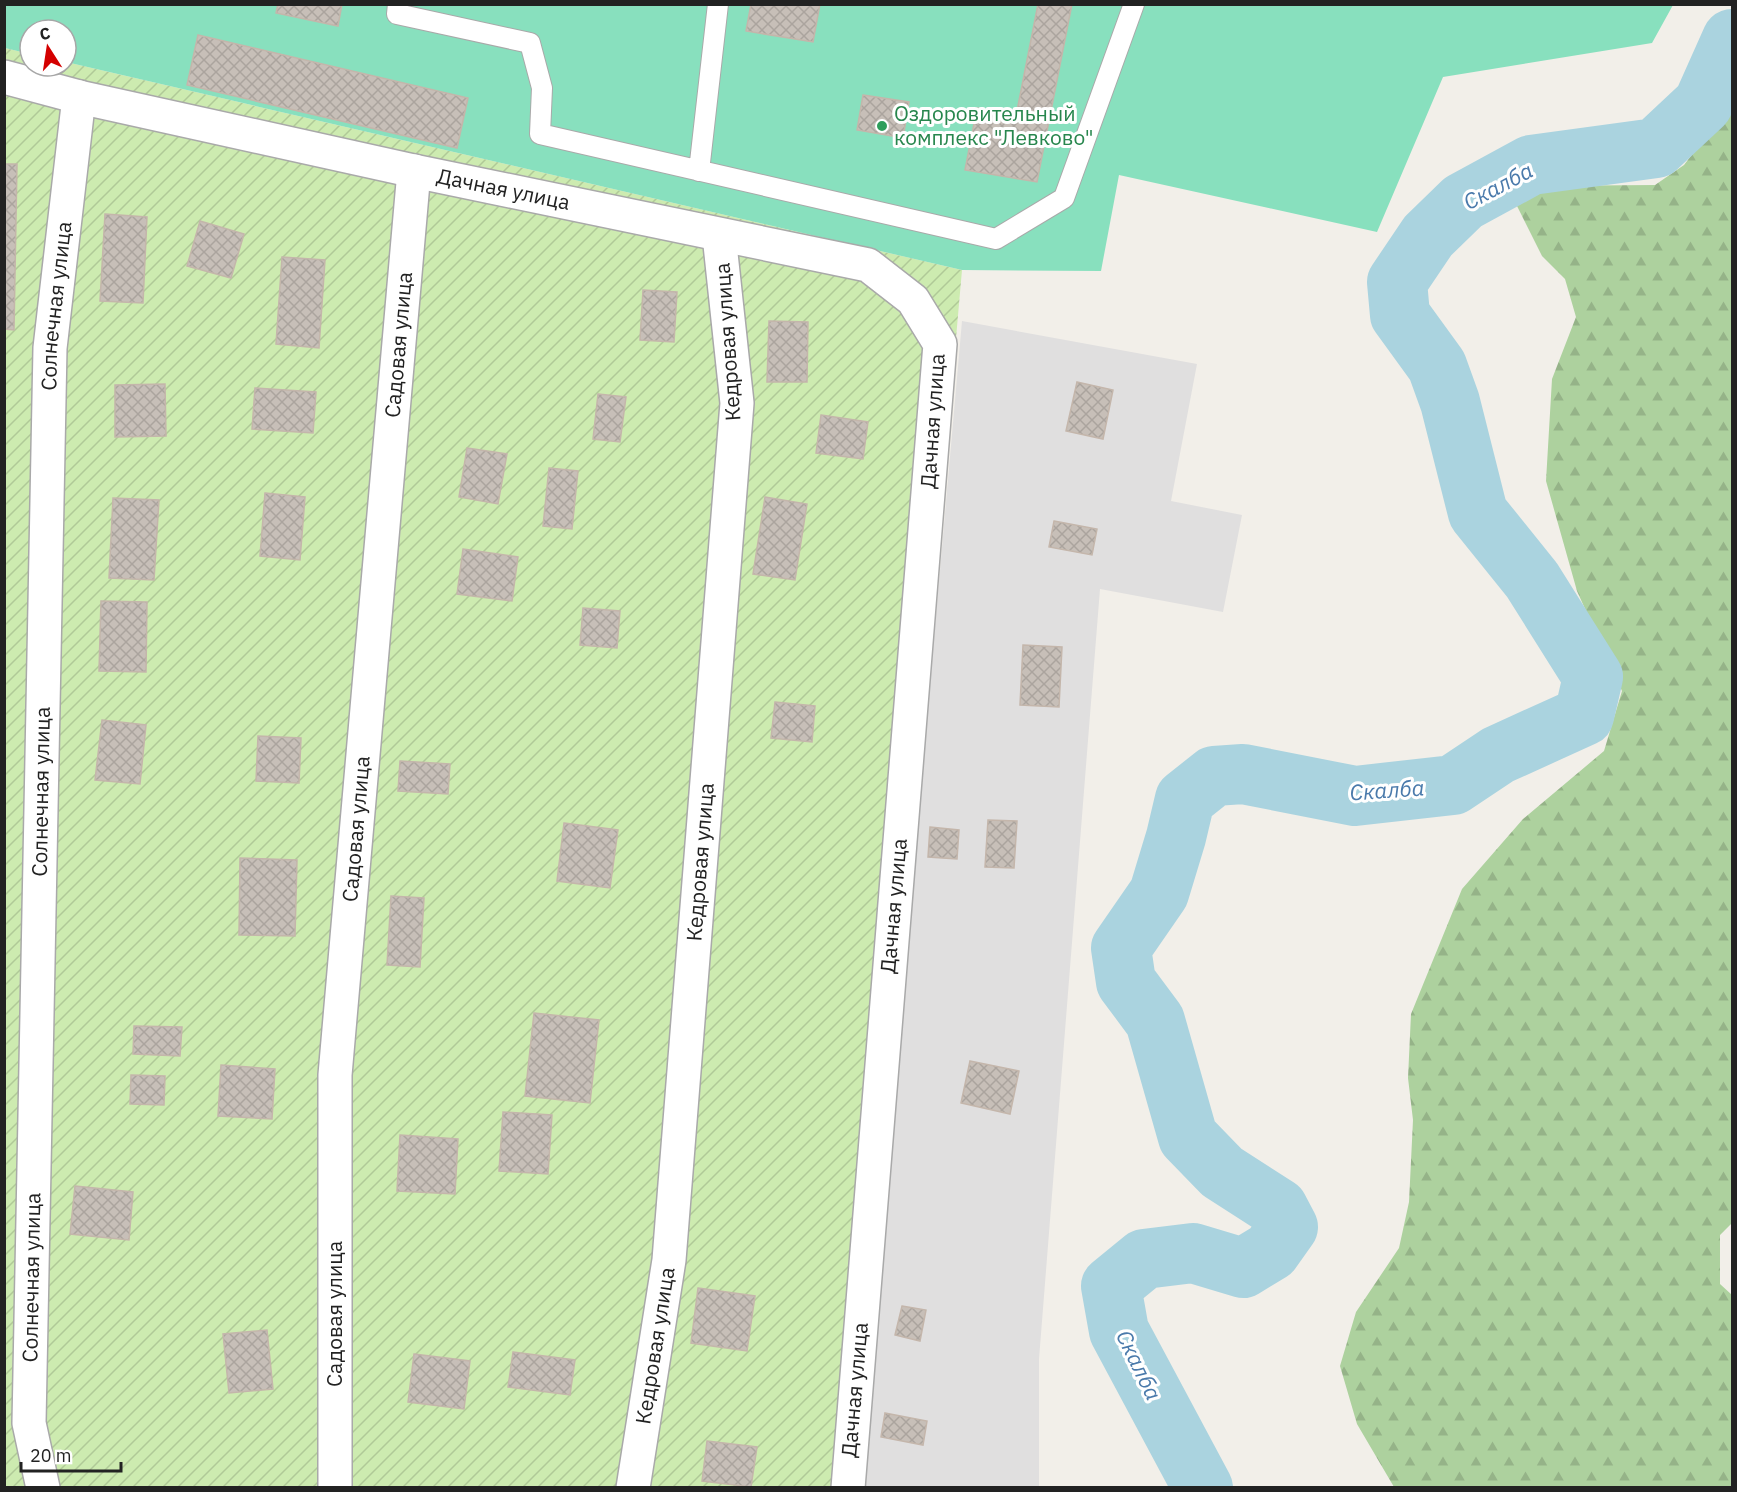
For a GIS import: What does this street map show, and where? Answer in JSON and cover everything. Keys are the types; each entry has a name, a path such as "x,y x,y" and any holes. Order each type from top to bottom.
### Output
{"street":[{"name":"Дачная улица","path":"4,77 79,97 414,171 868,265 913,300 939,344 848,1488"},
{"name":"Солнечная улица","path":"43,1488 29,1423 50,348 79,97"},
{"name":"Садовая улица","path":"335,1488 335,1075 414,171"},
{"name":"Кедровая улица","path":"633,1488 669,1260 737,403 719,235"}],"lane":[{"path":"398,4 397,14 531,43 542,88 540,134 996,239 1064,198 1134,4"},
{"path":"699,171 718,4"}],"shaded area":[{"path":"962,321 1197,364 1171,501 1242,515 1223,612 1100,589 1039,1359 1039,1487 859,1488"}],"green space":[{"name":"Оздоровительный комплекс \"Левково\"","path":"5,4 1673,5 1652,43 1443,77 1377,232 1119,175 1101,271 962,270 78,65 78,18 18,18 18,51 5,48"},
{"path":"5,48 18,51 18,78 78,78 78,65 962,270 855,1487 5,1488"},
{"path":"1732,95 1732,1223 1720,1235 1720,1284 1732,1295 1732,1487 1394,1487 1357,1424 1340,1366 1356,1312 1399,1248 1409,1202 1413,1120 1408,1078 1411,1014 1462,889 1523,819 1604,751 1622,691 1577,591 1546,481 1552,379 1576,317 1565,279 1542,256 1516,204 1529,186 1655,185 1684,165 1723,114"}],"building":[{"path":"278,4 342,4 338,26 276,13"},
{"path":"751,4 820,4 813,42 746,31"},
{"path":"1038,4 1072,4 1037,182 965,170 977,108 1016,116"},
{"path":"198,35 468,98 457,148 187,85"},
{"path":"863,95 909,102 903,138 857,130"},
{"path":"4,164 17,164 14,330 4,329"},
{"path":"105,214 147,217 143,303 100,301"},
{"path":"200,221 244,234 231,278 187,266"},
{"path":"282,257 325,260 319,348 276,344"},
{"path":"643,290 677,292 674,342 640,340"},
{"path":"769,321 808,322 807,382 767,382"},
{"path":"1077,382 1113,390 1103,439 1066,431"},
{"path":"165,384 166,436 115,437 115,385"},
{"path":"255,388 316,392 313,433 252,429"},
{"path":"598,394 626,397 620,442 593,439"},
{"path":"821,415 868,422 863,459 816,453"},
{"path":"467,448 507,454 498,504 459,497"},
{"path":"549,468 578,471 572,529 543,526"},
{"path":"265,493 305,497 300,560 260,556"},
{"path":"765,497 807,504 795,580 753,574"},
{"path":"113,498 159,500 154,580 109,578"},
{"path":"1054,521 1097,529 1092,555 1049,547"},
{"path":"463,549 518,557 512,601 457,594"},
{"path":"101,601 147,602 146,672 99,671"},
{"path":"583,608 620,611 617,648 580,645"},
{"path":"1023,645 1062,647 1059,707 1020,705"},
{"path":"775,702 815,706 812,742 771,738"},
{"path":"102,720 146,725 140,784 95,780"},
{"path":"258,736 301,738 299,783 256,781"},
{"path":"400,761 450,764 448,794 398,791"},
{"path":"988,820 1017,821 1014,868 985,867"},
{"path":"564,823 618,830 610,888 557,881"},
{"path":"930,827 959,830 957,859 928,857"},
{"path":"240,858 297,860 295,936 239,935"},
{"path":"391,896 424,898 420,967 387,965"},
{"path":"534,1013 599,1020 590,1103 525,1096"},
{"path":"134,1026 182,1027 180,1056 133,1054"},
{"path":"970,1061 1019,1071 1010,1114 961,1103"},
{"path":"221,1065 275,1069 272,1119 218,1116"},
{"path":"131,1075 165,1076 164,1105 130,1104"},
{"path":"503,1112 552,1115 548,1174 499,1171"},
{"path":"400,1135 458,1139 455,1194 397,1191"},
{"path":"75,1186 133,1192 129,1240 70,1234"},
{"path":"698,1288 755,1296 747,1351 691,1343"},
{"path":"902,1306 926,1310 920,1341 895,1335"},
{"path":"267,1330 273,1389 229,1393 223,1334"},
{"path":"513,1352 575,1360 570,1395 508,1387"},
{"path":"414,1354 470,1361 464,1409 408,1402"},
{"path":"885,1413 927,1421 923,1445 881,1437"},
{"path":"707,1441 757,1447 751,1487 702,1481"}],"waterway":[{"name":"Скалба","path":"1203,1488 1119,1331 1111,1286 1144,1259 1193,1253 1243,1268 1271,1251 1288,1227 1278,1208 1222,1172 1188,1137 1155,1021 1126,982 1121,948 1159,893 1185,799 1214,776 1243,774 1355,796 1453,785 1498,755 1584,716 1593,677 1532,580 1478,513 1450,402 1437,366 1400,315 1397,282 1428,236 1463,202 1531,165 1656,148 1703,104 1732,39"}],"place":[{"name":"Оздоровительный комплекс \"Левково\"","path":"882,126"}]}
